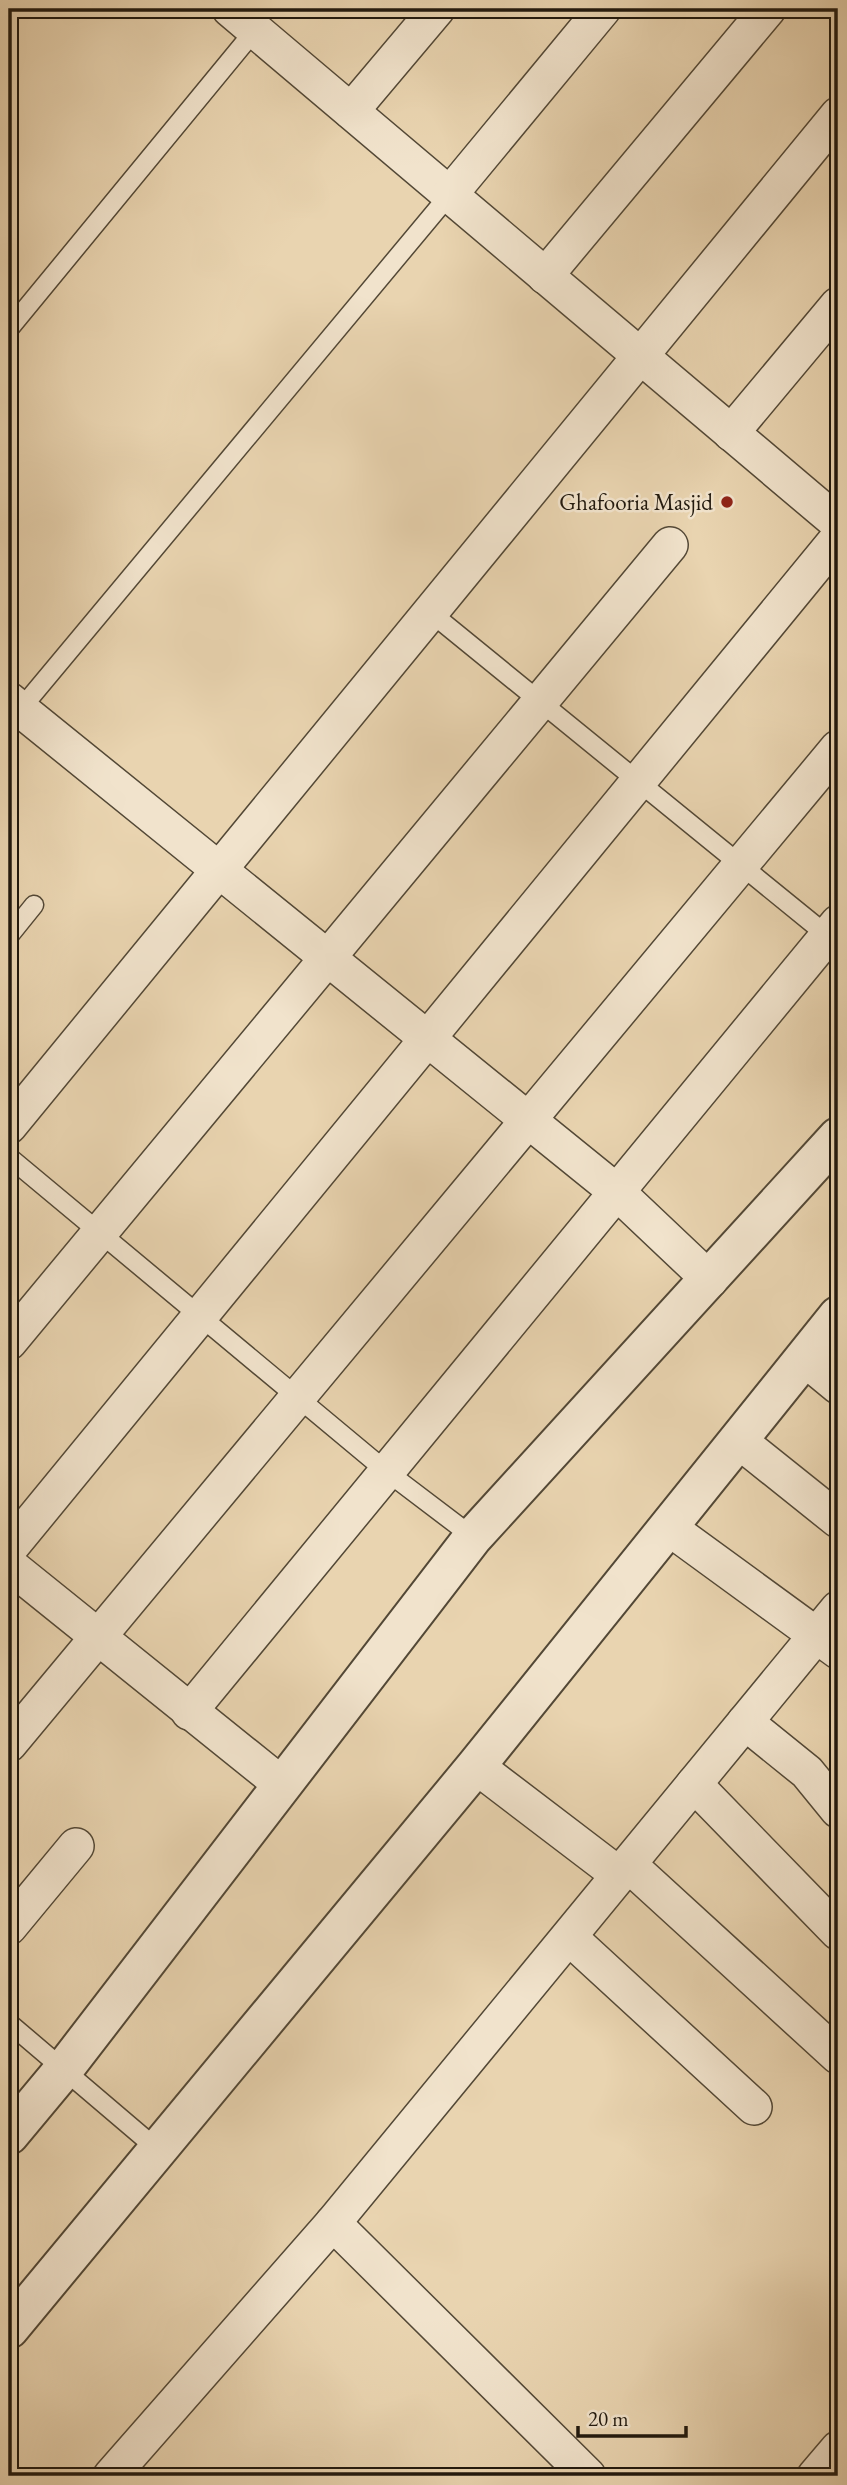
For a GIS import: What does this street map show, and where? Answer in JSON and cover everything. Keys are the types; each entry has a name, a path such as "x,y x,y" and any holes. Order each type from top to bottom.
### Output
{"street":[{"path":"351,111 437,9"},
{"path":"450,194 603,9"},
{"path":"545,276 768,9"},
{"path":"9,1549 638,782 836,519 351,111 253,16"},
{"path":"9,1126 838,114"},
{"path":"731,433 838,305"},
{"path":"9,1342 670,545"},
{"path":"12,711 219,870 617,1192 710,1280"},
{"path":"9,1744 838,748"},
{"path":"189,1712 833,929"},
{"path":"9,2136 64,2069 473,1537 838,1137"},
{"path":"9,2329 476,1766 838,1316"},
{"path":"804,1358 838,1386"},
{"path":"738,1440 838,1520"},
{"path":"111,2476 332,2223 745,1722 831,1632 668,1527"},
{"path":"9,1565 281,1784"},
{"path":"745,1722 807,1772 838,1810"},
{"path":"476,1766 624,1870 838,2056"},
{"path":"694,1784 838,1932"},
{"path":"9,1927 76,1846"},
{"path":"569,1937 754,2107"},
{"path":"332,2223 588,2476"},
{"path":"815,2476 838,2449"}],"lane":[{"path":"9,329 253,16"},
{"path":"12,711 450,194"},
{"path":"430,612 741,864 833,929"},
{"path":"9,936 34,905"},
{"path":"9,1157 386,1471 473,1537"},
{"path":"9,2023 157,2149"}],"place":[{"name":"Ghafooria Masjid","path":"727,502"}]}
